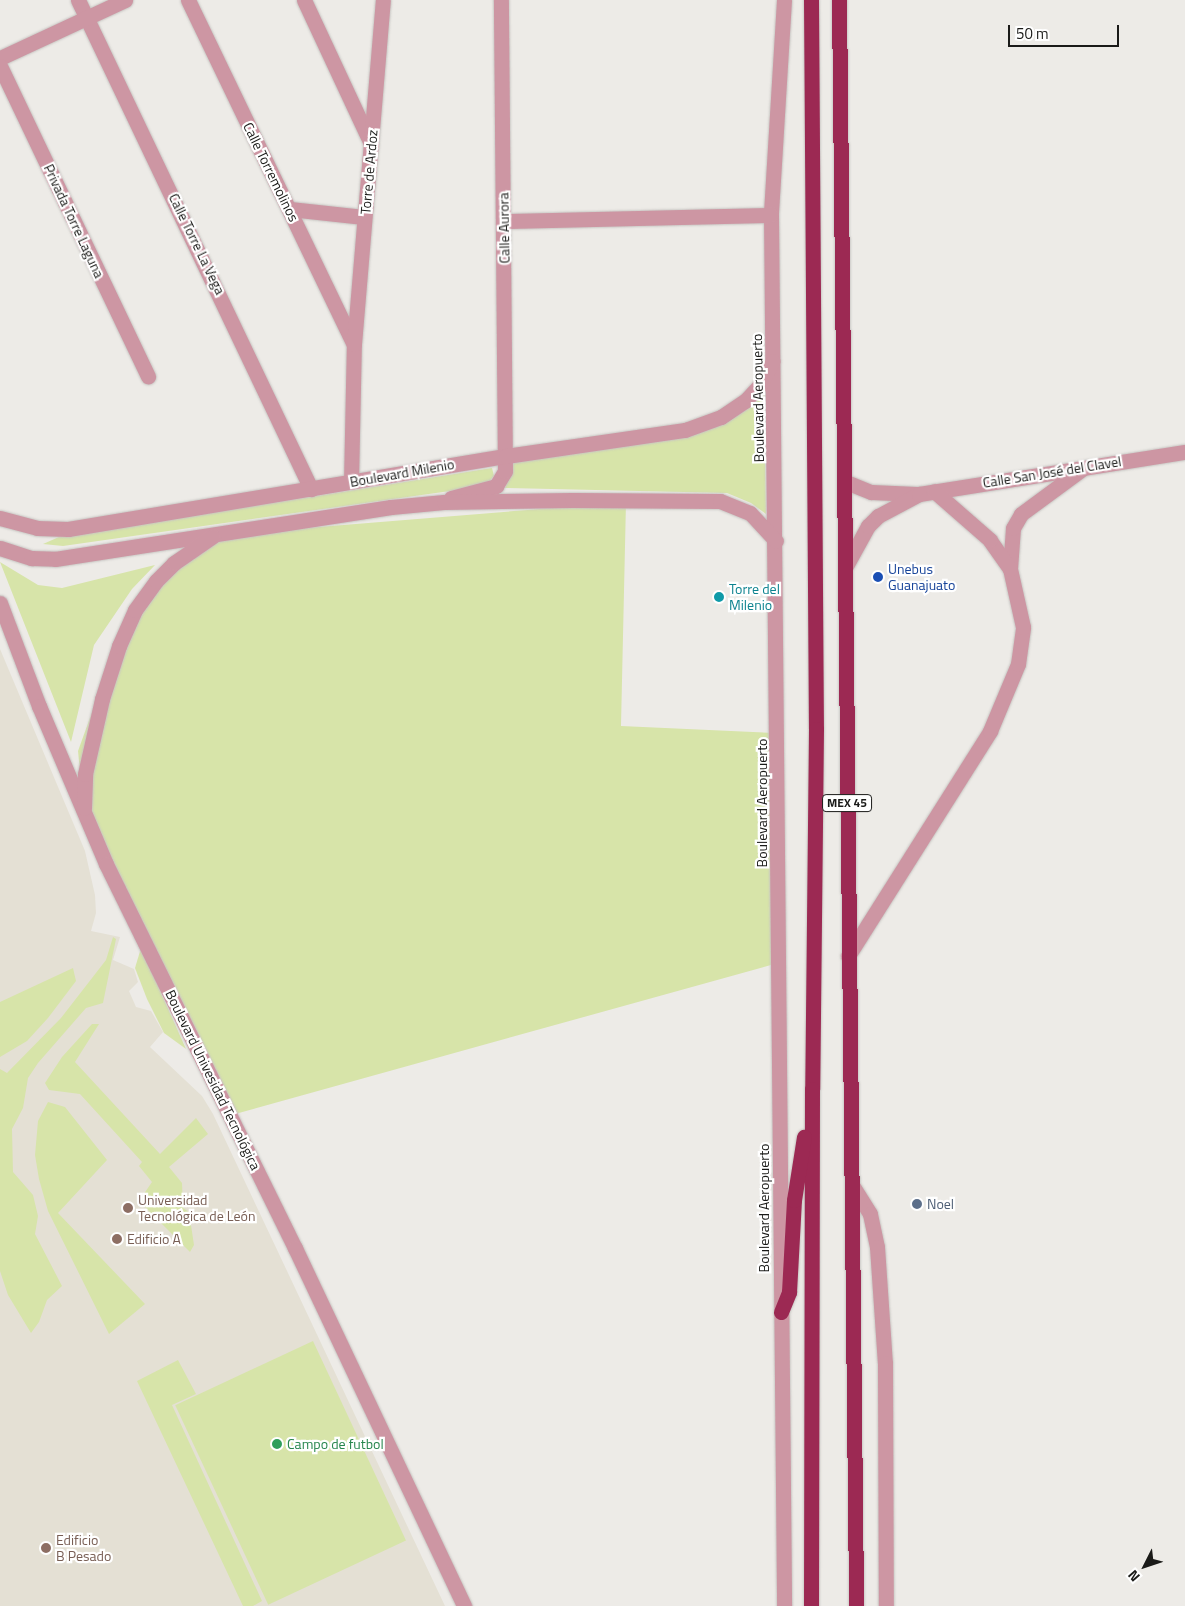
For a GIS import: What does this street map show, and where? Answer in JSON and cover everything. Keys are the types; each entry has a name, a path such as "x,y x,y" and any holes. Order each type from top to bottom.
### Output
{"highway":[{"name":"MEX 45","path":"810,0 816,729 812,1089 811,1606"},
{"name":"MEX 45","path":"839,0 846,482 848,956 856,1606"},
{"path":"781,1312 789,1292 794,1200 812,1089"}],"street":[{"name":"Calle Torre La Vega","path":"78,0 312,489"},
{"path":"0,58 125,0"},
{"name":"Calle Torremolinos","path":"188,0 354,344"},
{"path":"304,0 371,145"},
{"name":"Torre de Ardoz","path":"351,482 354,344 382,0"},
{"name":"Calle Aurora","path":"444,502 463,492 496,486 504,476 506,456 501,0"},
{"name":"Boulevard Aeropuerto","path":"784,0 771,215 776,541 784,1606"},
{"name":"Privada Torre Laguna","path":"0,66 148,376"},
{"path":"290,209 364,217"},
{"path":"504,220 771,215"},
{"name":"Boulevard Milenio","path":"0,518 37,528 68,529 506,456 668,433 704,425 734,410 753,394 774,357"},
{"name":"Calle San José del Clavel","path":"846,482 871,492 926,493 1085,466 1185,452"},
{"path":"848,956 990,731 1005,699 1018,664 1023,627 1010,569 1013,528 1021,514 1085,466"},
{"path":"926,493 990,540 1010,569"},
{"name":"Calle San José del Clavel","path":"846,566 868,526 878,516 926,493"},
{"path":"0,548 31,558 55,559 217,533 444,502 720,501 750,513 776,541"},
{"path":"84,812 86,774 102,700 119,646 135,610 156,581 174,563 217,533"},
{"name":"Boulevard Univesidad Tecnológica","path":"0,603 84,812 464,1606"},
{"path":"852,1185 870,1214 877,1247 884,1363 886,1606"}],"shaded area":[{"name":"Universidad Tecnológica de León","path":"0,649 85,851 95,895 96,913 91,931 120,937 113,960 134,969 138,982 129,991 136,1007 151,1011 163,1032 150,1047 202,1096 213,1114 445,1606 0,1606"}],"green space":[{"path":"764,395 766,514 751,503 727,493 505,488 514,462 699,432"},
{"path":"492,468 494,476 485,486 63,546 43,544 59,537"},
{"path":"626,502 621,726 775,733 778,963 228,1116 84,812 78,751 121,632 156,578 209,536"},
{"path":"0,562 38,585 62,588 155,565 132,589 94,645 71,742"},
{"path":"113,937 116,939 103,1003 86,1008 38,1063 28,1078 23,1108 12,1129 13,1172 33,1195 38,1216 35,1234 62,1286 47,1300 39,1322 31,1333 8,1295 0,1271 0,1069 7,1073 61,1018 106,960"},
{"path":"141,948 186,1049 164,1033 147,999 135,968"},
{"path":"73,968 76,981 48,1018 27,1041 0,1057 0,1002"},
{"path":"92,1024 99,1024 75,1062 160,1154 196,1118 208,1134 169,1167 182,1183 183,1208 189,1212 194,1245 190,1252 139,1201 152,1182 139,1166 142,1162 80,1094 49,1090 45,1083 62,1057"},
{"path":"48,1102 65,1107 107,1160 58,1213 145,1304 109,1334 48,1211 39,1179 35,1155 38,1121"},
{"name":"Campo de futbol","path":"313,1341 406,1540 268,1605 175,1405"},
{"path":"178,1360 196,1394 172,1405 262,1601 253,1606 243,1606 137,1381"}],"place":[{"name":"Unebus Guanajuato","path":"878,577"},
{"name":"Torre del Milenio","path":"719,597"},
{"name":"Noel","path":"917,1204"},
{"name":"Universidad Tecnológica de León","path":"128,1208"},
{"name":"Edificio A","path":"117,1239"},
{"name":"Campo de futbol","path":"277,1444"},
{"name":"Edificio B Pesado","path":"46,1548"}]}
